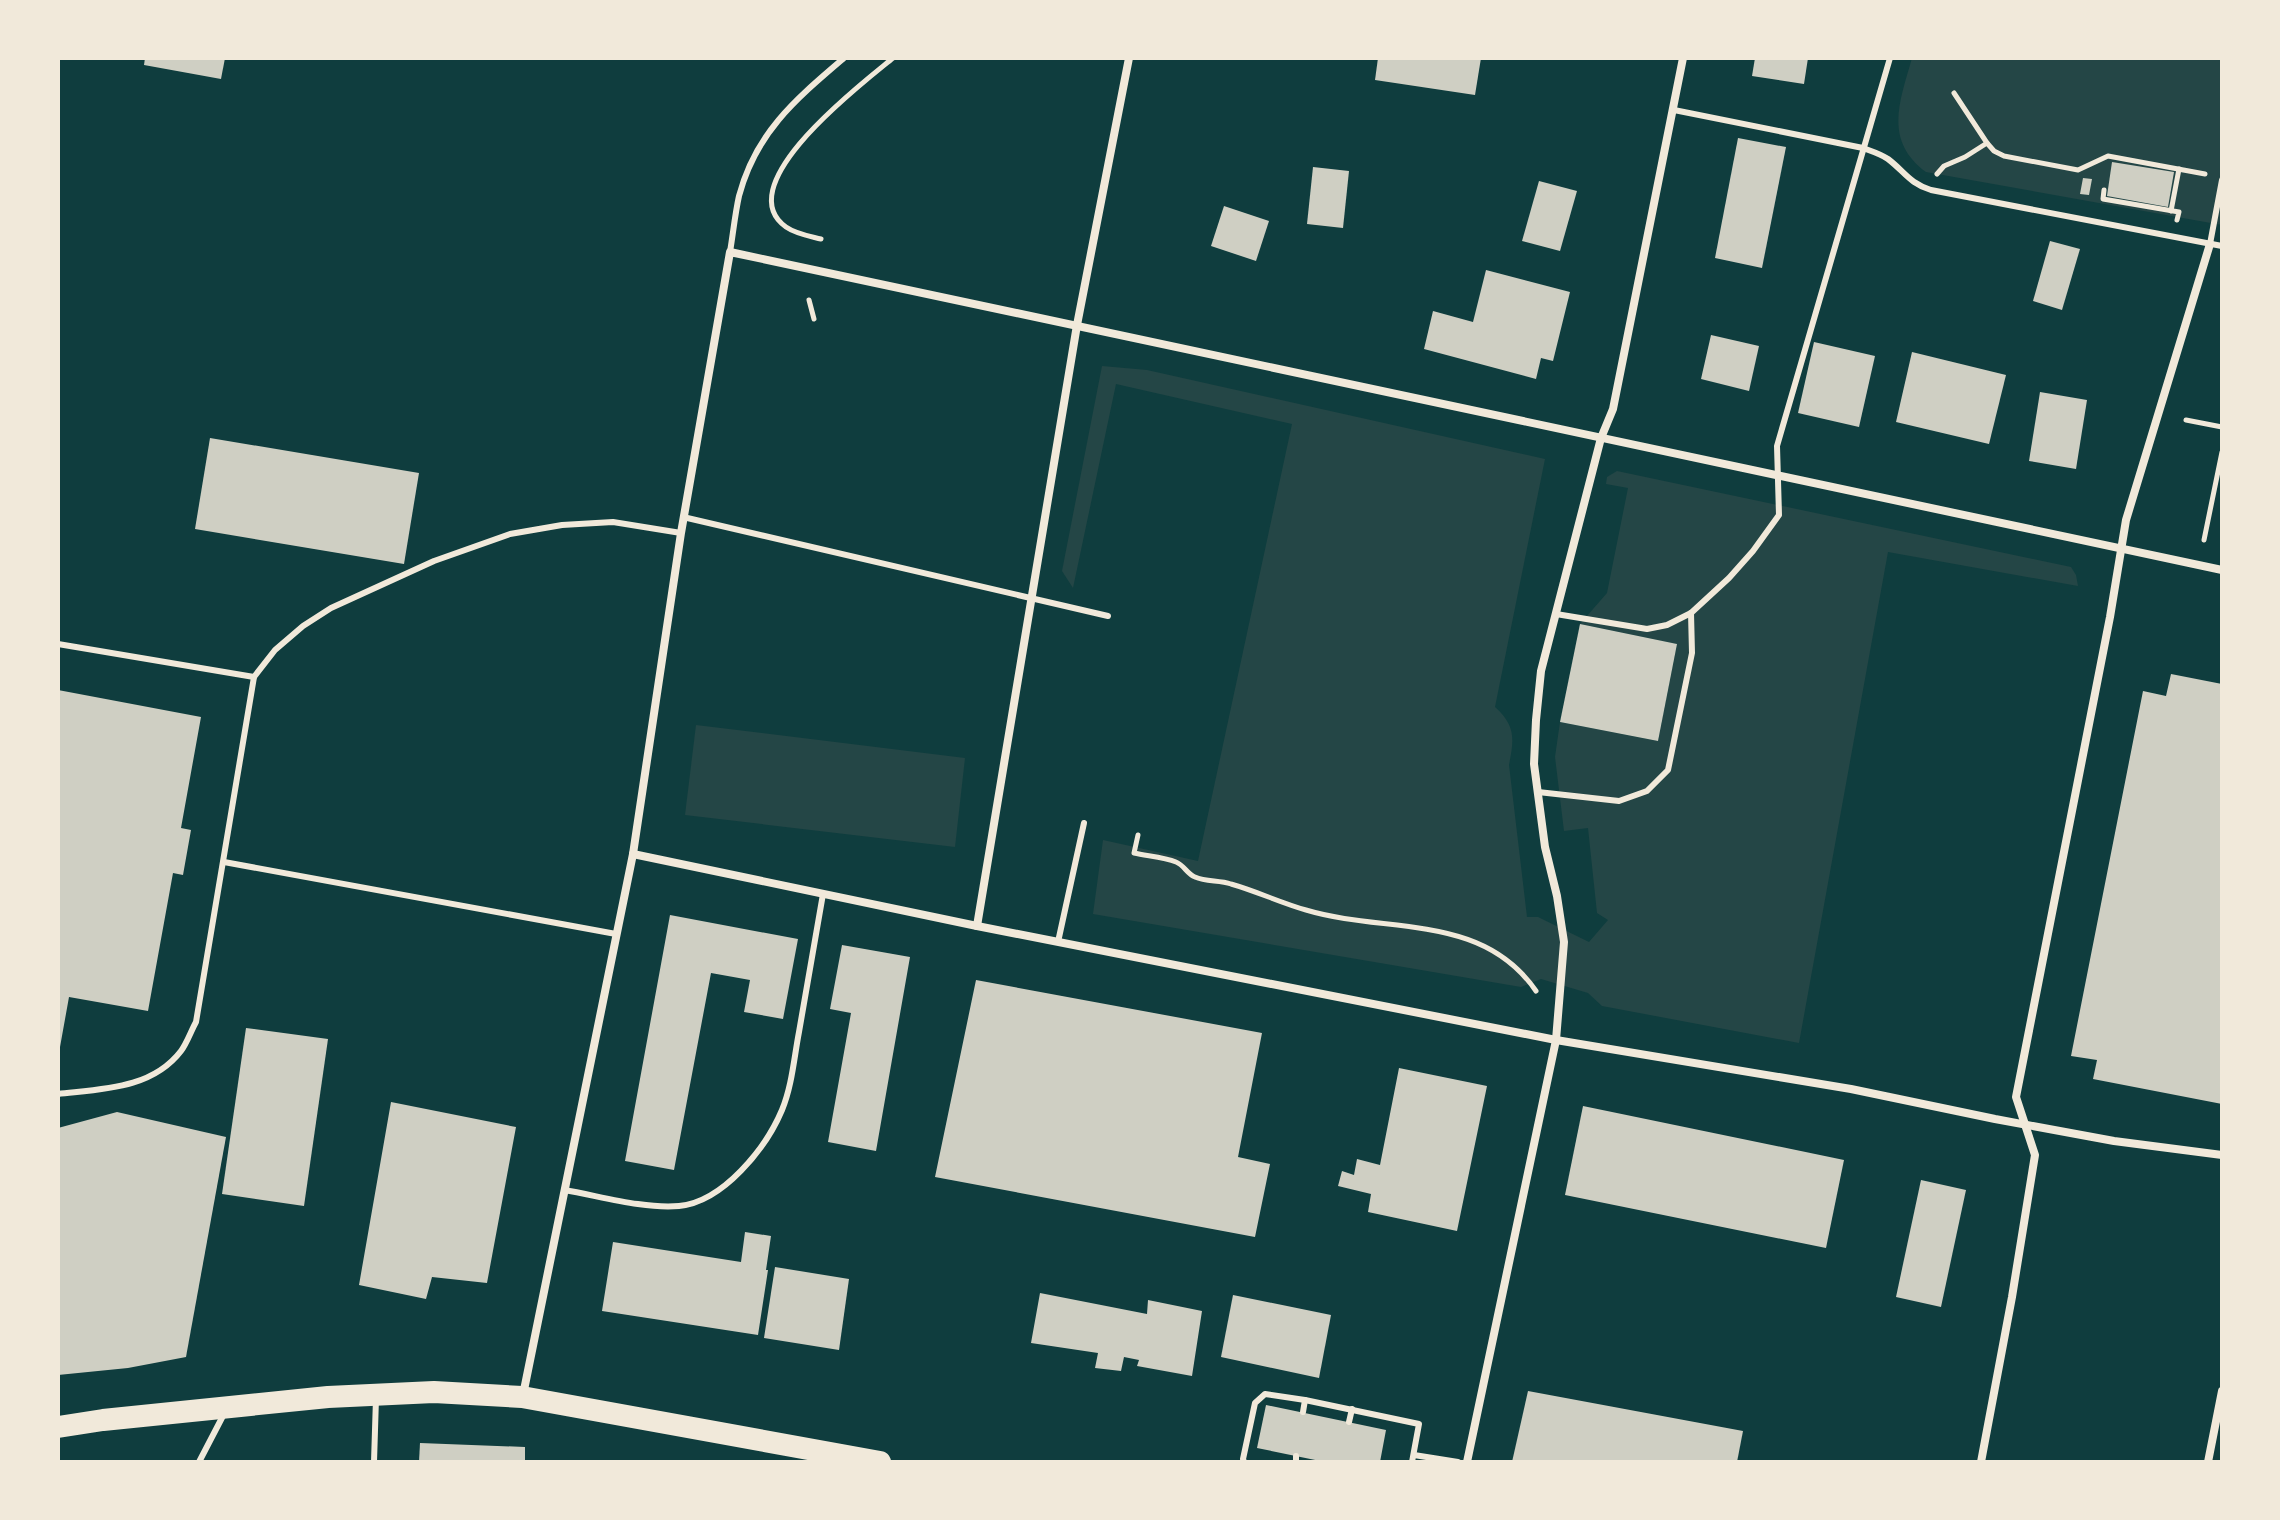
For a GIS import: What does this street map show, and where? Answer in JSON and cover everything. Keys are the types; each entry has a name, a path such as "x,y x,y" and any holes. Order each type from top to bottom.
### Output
{"highway":[{"path":"58,1427 328,1397 434,1392 522,1397 849,1459 880,1462"}],"street":[{"path":"977,926 1077,325 1129,58"},
{"path":"1467,1462 1556,1040 1564,942 1545,847 1534,764 1541,671 1601,438 1613,409 1683,58"},
{"path":"1981,1462 2035,1155 2016,1097 2130,508 2210,244"},
{"path":"522,1397 633,854 683,517 730,252 2222,570"},
{"path":"633,854 977,926 1556,1040 1842,1088 2114,1141 2222,1155"},
{"path":"2208,1462 2222,1391"}],"lane":[{"path":"730,252 740,196 755,154 779,116 844,58"},
{"path":"1556,614 1647,629 1667,625 1691,613 1729,578 1779,515 1777,446 1890,58"},
{"path":"1674,110 1863,148 1888,159 1905,177 1931,190 2222,246"},
{"path":"2210,244 2222,180"},
{"path":"683,517 1108,616"},
{"path":"58,1094 124,1086 159,1073 182,1050 196,1022 254,677 275,650 331,608 434,561 510,534 562,525 613,522 681,533"},
{"path":"1538,792 1619,801 1647,791 1668,770 1692,653 1691,613"},
{"path":"58,644 254,677"},
{"path":"1058,942 1084,823"},
{"path":"224,862 616,934"},
{"path":"564,1190 652,1205 680,1206 699,1201 719,1189 753,1158 782,1109 823,894"},
{"path":"1244,1462 1255,1403 1265,1394 1419,1424 1413,1458 1458,1462"},
{"path":"374,1462 376,1395"},
{"path":"1303,1412 1305,1400"},
{"path":"199,1462 226,1409"},
{"path":"1349,1422 1352,1409"}],"path":[{"path":"821,239 800,234 778,220 772,194 778,176 806,134 893,58"},
{"path":"1954,93 1987,143 2004,156 2078,170 2108,156 2208,174"},
{"path":"1931,190 1937,173 1944,166 1987,143"},
{"path":"2171,211 2179,169"},
{"path":"2104,190 2103,199 2179,212 2178,215"},
{"path":"809,300 814,319"},
{"path":"2186,420 2222,427"},
{"path":"2204,540 2222,452"},
{"path":"1138,835 1134,853 1178,863 1191,876 1226,882 1307,911 1463,936 1503,957 1526,976 1536,991"}],"shaded area":[{"path":"1912,58 2222,58 2222,225 1926,172 1904,147 1898,119"},
{"path":"1102,366 1147,370 1545,459 1495,707 1507,720 1512,733 1509,765 1527,917 1538,917 1589,942 1608,920 1597,913 1588,828 1564,831 1555,757 1560,722 1658,741 1677,644 1580,624 1607,593 1628,488 1606,484 1607,477 1617,471 2071,567 2078,586 1888,552 1799,1043 1602,1006 1588,993 1541,979 1521,987 1093,914 1103,840 1198,861 1292,424 1116,384 1073,588 1062,571"},
{"path":"696,725 965,758 955,847 685,815"}],"building":[{"path":"145,58 225,58 221,79 144,65"},
{"path":"1378,58 1481,58 1475,95 1375,80"},
{"path":"1755,58 1808,58 1804,84 1752,76"},
{"path":"1738,138 1786,147 1762,268 1715,258"},
{"path":"2112,162 2174,172 2168,207 2107,196"},
{"path":"1313,167 1349,171 1343,228 1307,224"},
{"path":"2083,178 2092,179 2089,195 2080,194"},
{"path":"1539,181 1577,191 1560,251 1522,241"},
{"path":"1224,206 1269,221 1256,261 1211,246"},
{"path":"2050,241 2080,249 2062,310 2033,301"},
{"path":"1486,270 1570,292 1553,361 1541,358 1536,379 1424,349 1433,311 1473,322"},
{"path":"1711,335 1759,346 1749,391 1701,379"},
{"path":"1814,342 1875,356 1859,427 1798,413"},
{"path":"1912,352 2006,375 1989,444 1896,422"},
{"path":"2040,392 2087,400 2076,469 2029,461"},
{"path":"210,438 419,473 404,564 195,529"},
{"path":"1580,624 1677,644 1658,741 1560,722"},
{"path":"2171,674 2222,684 2222,1104 2093,1079 2097,1060 2071,1056 2143,691 2166,696"},
{"path":"58,690 201,717 181,828 191,830 183,875 173,873 148,1011 69,997 60,1047"},
{"path":"670,915 798,939 783,1019 744,1012 750,980 711,973 674,1170 625,1161"},
{"path":"842,945 910,957 876,1151 828,1142 851,1013 830,1009"},
{"path":"976,980 1262,1033 1238,1157 1270,1164 1255,1237 935,1177"},
{"path":"246,1028 328,1039 304,1206 222,1194"},
{"path":"1399,1068 1487,1086 1457,1231 1368,1212 1371,1194 1338,1186 1342,1171 1354,1175 1357,1159 1380,1165"},
{"path":"391,1102 516,1127 487,1283 432,1277 426,1299 359,1285"},
{"path":"1583,1106 1844,1160 1826,1248 1565,1195"},
{"path":"117,1112 226,1137 186,1357 128,1368 58,1375 58,1128"},
{"path":"1921,1180 1966,1190 1941,1307 1896,1297"},
{"path":"745,1232 771,1236 758,1335 602,1311 613,1242 741,1262"},
{"path":"775,1267 849,1279 839,1350 764,1338"},
{"path":"1040,1293 1147,1314 1148,1300 1202,1311 1192,1376 1137,1366 1139,1360 1124,1357 1121,1371 1095,1368 1098,1353 1031,1343"},
{"path":"1233,1295 1331,1315 1319,1378 1221,1357"},
{"path":"1528,1391 1743,1431 1737,1462 1512,1462"},
{"path":"1266,1405 1386,1430 1380,1462 1325,1462 1257,1448"},
{"path":"420,1443 525,1447 525,1462 419,1462"}]}
